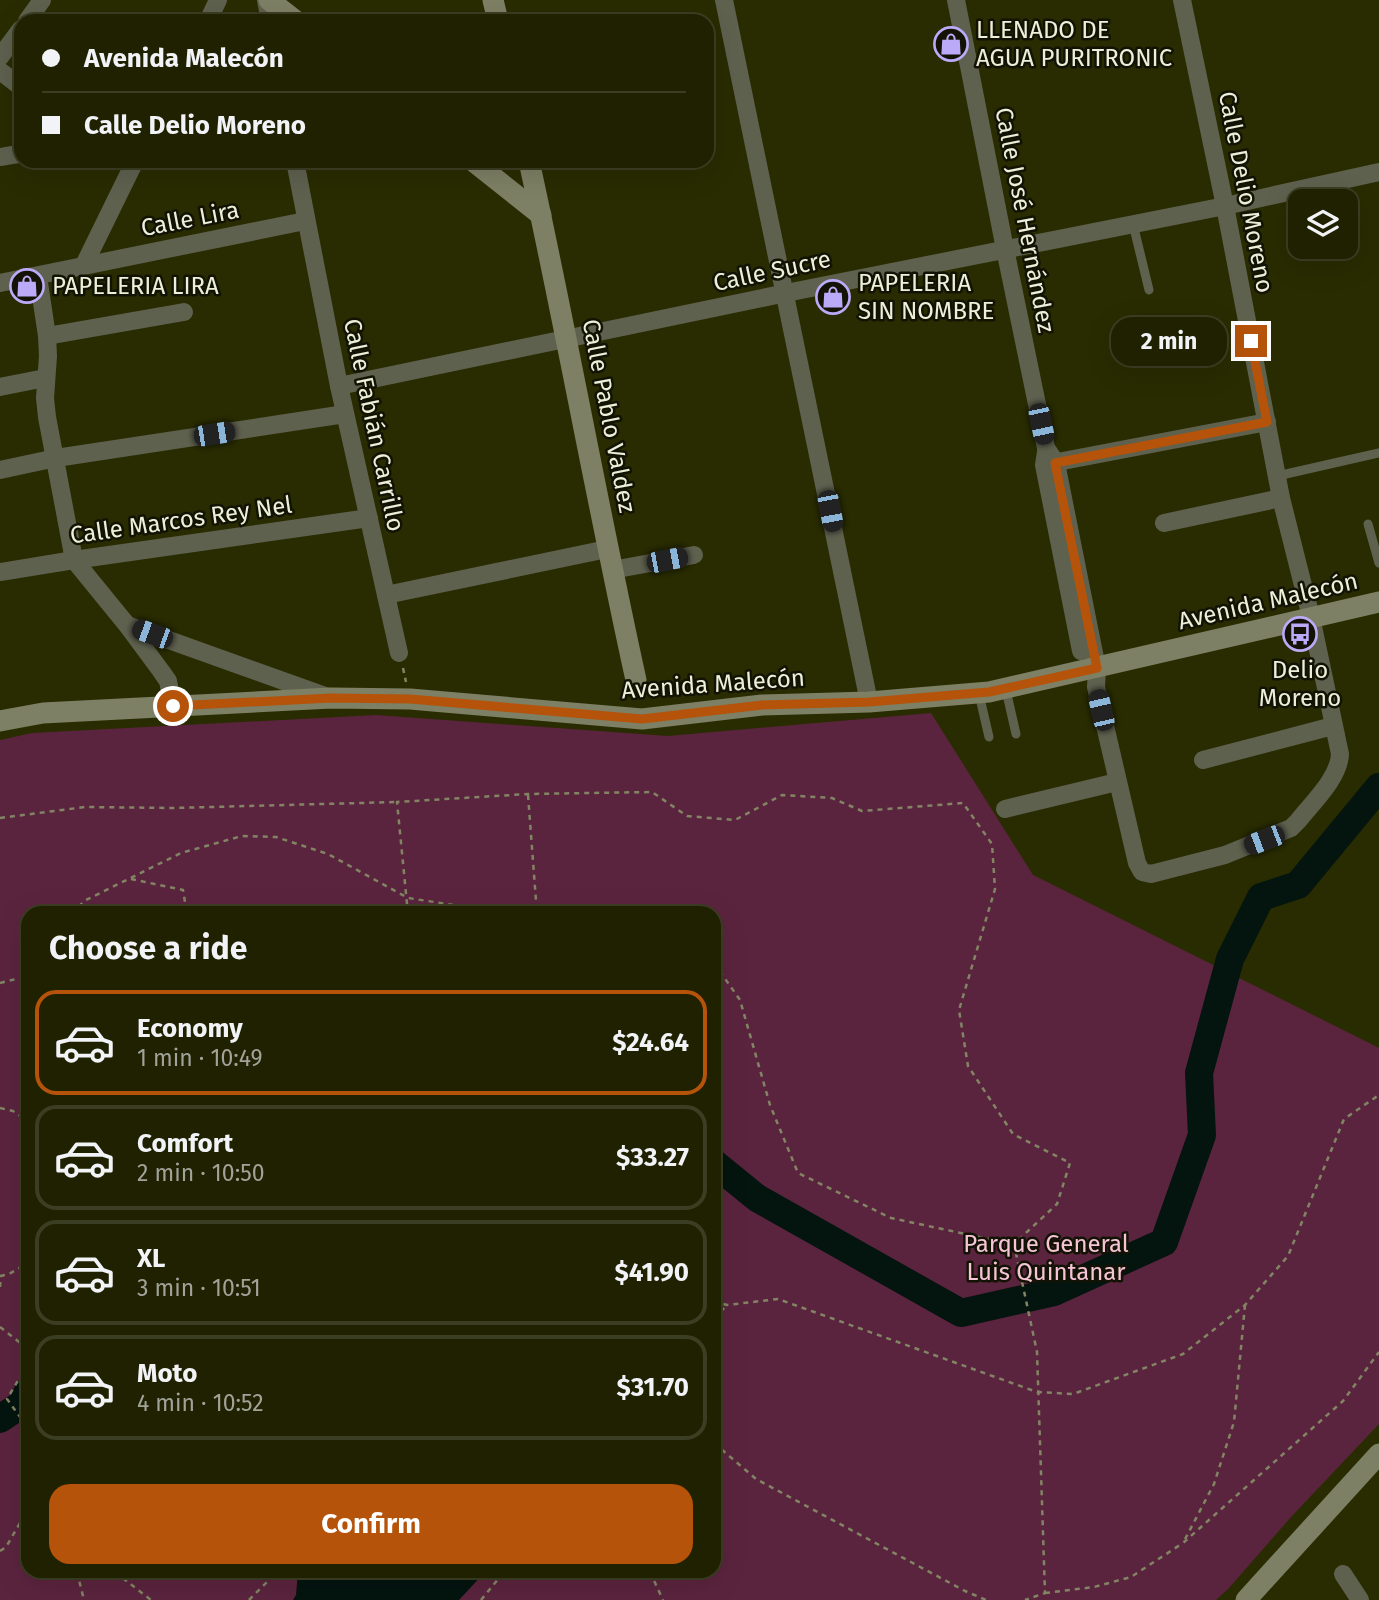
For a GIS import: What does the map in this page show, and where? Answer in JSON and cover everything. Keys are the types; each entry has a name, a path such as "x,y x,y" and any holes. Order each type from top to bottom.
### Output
{"main road":[{"path":"268,0 287,14"},
{"path":"482,168 541,215"},
{"name":"Calle Pablo Valdez","path":"531,168 636,680"},
{"name":"Avenida Malecón","path":"0,721 43,713 331,698 410,699 642,719 762,705 869,702 979,693 1093,675 1311,617 1379,602"},
{"path":"1246,1600 1379,1454"}],"street":[{"path":"32,14 43,0"},
{"path":"724,0 869,702"},
{"name":"Calle José Hernández","path":"956,0 1093,675 1137,863 1142,872 1151,874 1225,855"},
{"name":"Calle Delio Moreno","path":"1182,0 1281,498 1311,617 1340,754 1336,774 1291,828 1225,855"},
{"path":"0,57 14,38"},
{"path":"0,71 14,82"},
{"path":"84,265 128,168"},
{"name":"Calle Fabián Carrillo","path":"296,168 339,386 399,653"},
{"name":"Calle Sucre","path":"339,386 786,293 1225,206 1379,172"},
{"name":"Calle Lira","path":"0,283 305,221"},
{"path":"38,276 47,336 47,416 74,560 168,681 173,706"},
{"path":"47,336 184,312"},
{"path":"0,387 45,379"},
{"path":"0,470 56,458 345,414"},
{"path":"1049,459 1267,422"},
{"path":"1164,523 1281,498"},
{"name":"Calle Marcos Rey Nel","path":"0,572 369,518"},
{"path":"386,595 607,549"},
{"path":"612,570 694,555"},
{"path":"127,625 331,698"},
{"path":"1203,760 1333,726"},
{"path":"1005,809 1117,782"},
{"path":"1343,1574 1360,1600"}],"lane":[{"path":"1133,224 1149,290"},
{"path":"1277,476 1379,453"},
{"path":"1368,524 1379,563"},
{"path":"1005,688 1016,734"},
{"path":"979,693 989,737"}],"path":[{"path":"399,653 410,699"},
{"path":"0,818 85,807 173,808 397,802 528,794 652,793 687,816 735,820 782,794 832,798 862,811 963,803 992,844 995,889 959,1010 968,1066 1013,1134 1070,1163 1057,1204 1014,1244"},
{"path":"528,794 536,906"},
{"path":"397,802 408,906"},
{"path":"79,906 84,901 181,853 242,836 276,837 328,854 408,898 460,906"},
{"path":"131,878 183,890 186,906"},
{"path":"721,973 740,1000 769,1105 798,1173 891,1218 1014,1244"},
{"path":"0,983 21,978"},
{"path":"721,1303 727,1305 778,1299 1037,1392 1073,1394 1183,1354 1245,1305 1288,1256 1344,1119 1379,1095"},
{"path":"0,1108 21,1116"},
{"path":"1014,1244 1037,1352 1045,1593"},
{"path":"0,1287 0,1276 21,1267"},
{"path":"721,1311 727,1305"},
{"path":"1183,1543 1214,1484 1234,1422 1245,1305"},
{"path":"0,1327 21,1344"},
{"path":"1025,1600 1045,1593 1094,1587 1131,1577 1183,1543 1343,1401 1379,1352"},
{"path":"21,1375 6,1399 21,1419"},
{"path":"721,1449 756,1479 986,1600"},
{"path":"0,1552 6,1547 21,1521"},
{"path":"79,1578 85,1600"},
{"path":"123,1578 151,1600"},
{"path":"248,1600 268,1578"},
{"path":"481,1600 499,1578"},
{"path":"653,1578 663,1600"}],"green space":[{"name":"Parque General Luis Quintanar","path":"931,713 1033,875 1379,1048 1379,1424 1216,1600 0,1600 0,740 32,733 376,715 668,736"}],"shaded area":[{"path":"297,1578 479,1578 459,1600 293,1600"}],"waterway":[{"path":"721,1169 757,1198 961,1313 1054,1292 1164,1242 1202,1135 1199,1073 1230,959 1261,897 1298,885 1379,787"},
{"path":"0,1419 21,1405"}],"place":[{"name":"LLENADO DE AGUA PURITRONIC","path":"951,44"},
{"name":"PAPELERIA LIRA","path":"27,286"},
{"name":"PAPELERIA SIN NOMBRE","path":"833,297"},
{"name":"Delio Moreno","path":"1300,634"}],"route":[{"path":"173,706 331,698 410,699 642,719 762,705 869,702 989,692 1097,668 1055,463 1267,422 1251,341"}]}
